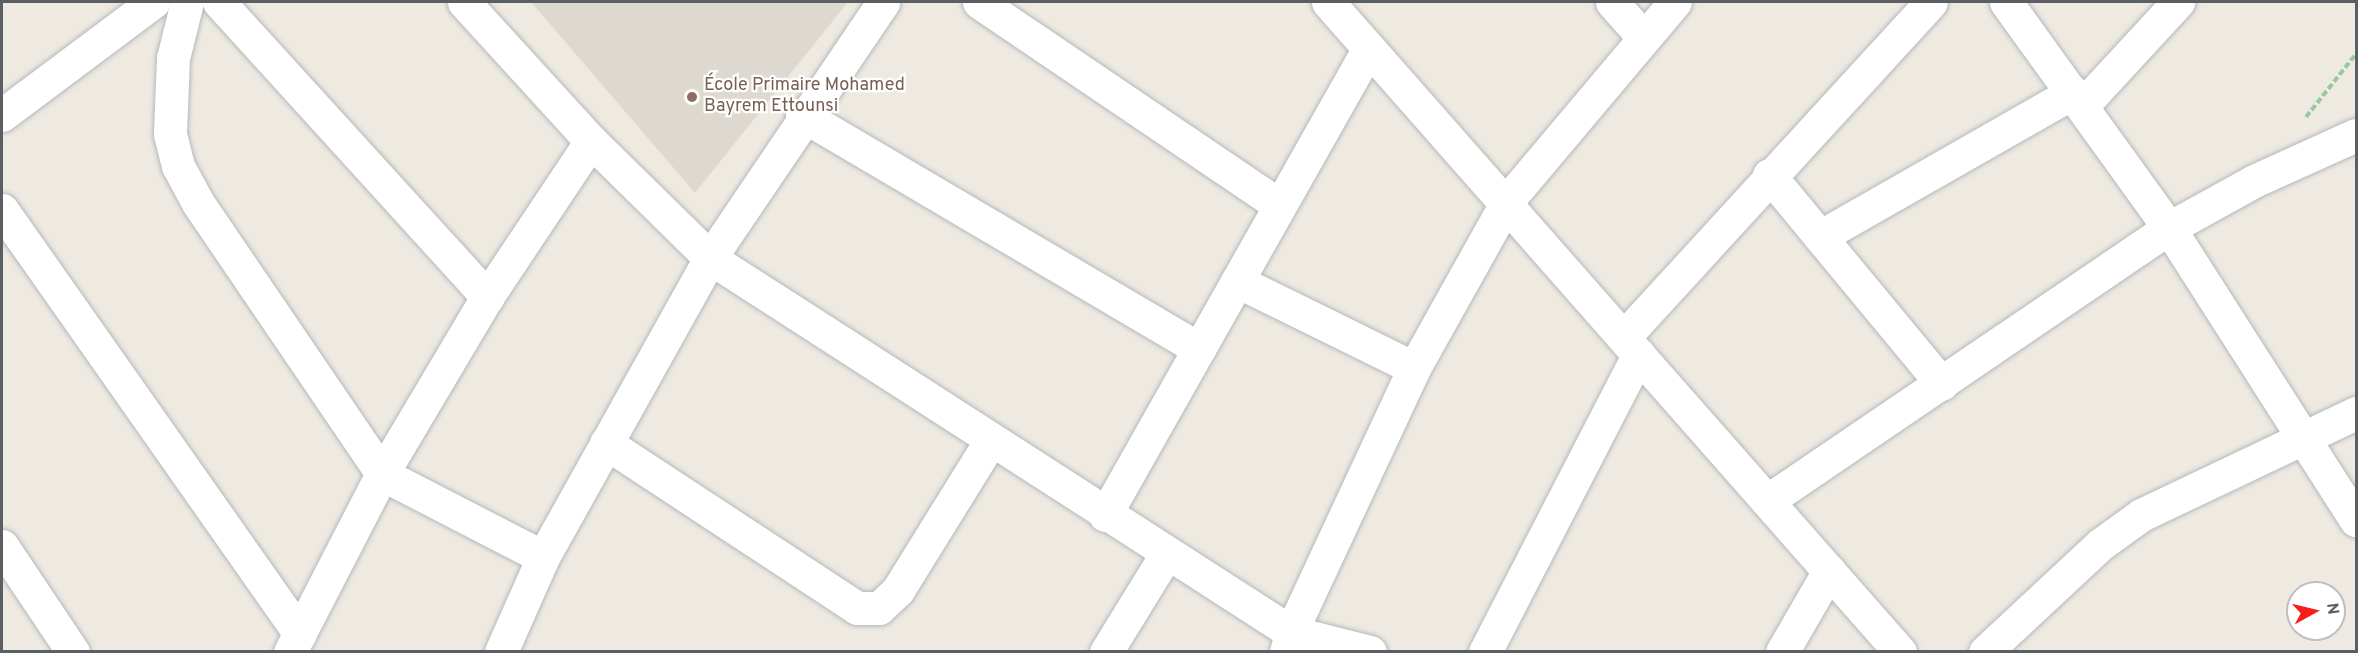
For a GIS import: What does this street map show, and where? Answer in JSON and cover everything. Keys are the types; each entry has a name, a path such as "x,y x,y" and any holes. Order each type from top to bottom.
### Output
{"street":[{"path":"2,115 153,2"},
{"path":"187,2 173,58 170,134 178,166 382,474 543,557"},
{"path":"219,2 487,297"},
{"path":"464,2 591,141 710,258 1167,553 1289,642 1370,651"},
{"path":"501,651 543,557 710,258 802,115 884,2"},
{"path":"979,2 1279,205"},
{"path":"1328,2 1508,200 1767,501 1900,651"},
{"path":"1612,2 1644,38"},
{"path":"1289,642 1414,368 1508,200 1676,2"},
{"path":"1485,651 1632,345 1769,175 1931,2"},
{"path":"2006,2 2169,228 2300,438 2356,520"},
{"path":"1821,236 2077,99 2178,2"},
{"path":"1105,515 1369,48"},
{"path":"802,115 1199,349"},
{"path":"1767,501 2169,228 2254,181 2356,135"},
{"path":"2,210 295,643 382,474 487,297 591,141"},
{"path":"1769,175 1942,384"},
{"path":"1237,281 1414,368"},
{"path":"1985,651 2101,544 2141,515 2356,413"},
{"path":"606,443 857,608 879,608 898,590 992,440"},
{"path":"2,546 73,651"},
{"path":"1106,651 1167,553"},
{"path":"1782,651 1829,571"}],"shaded area":[{"name":"École Primaire Mohamed Bayrem Ettounsi","path":"531,2 848,2 695,193"}],"place":[{"name":"École Primaire Mohamed Bayrem Ettounsi","path":"692,97"}]}
